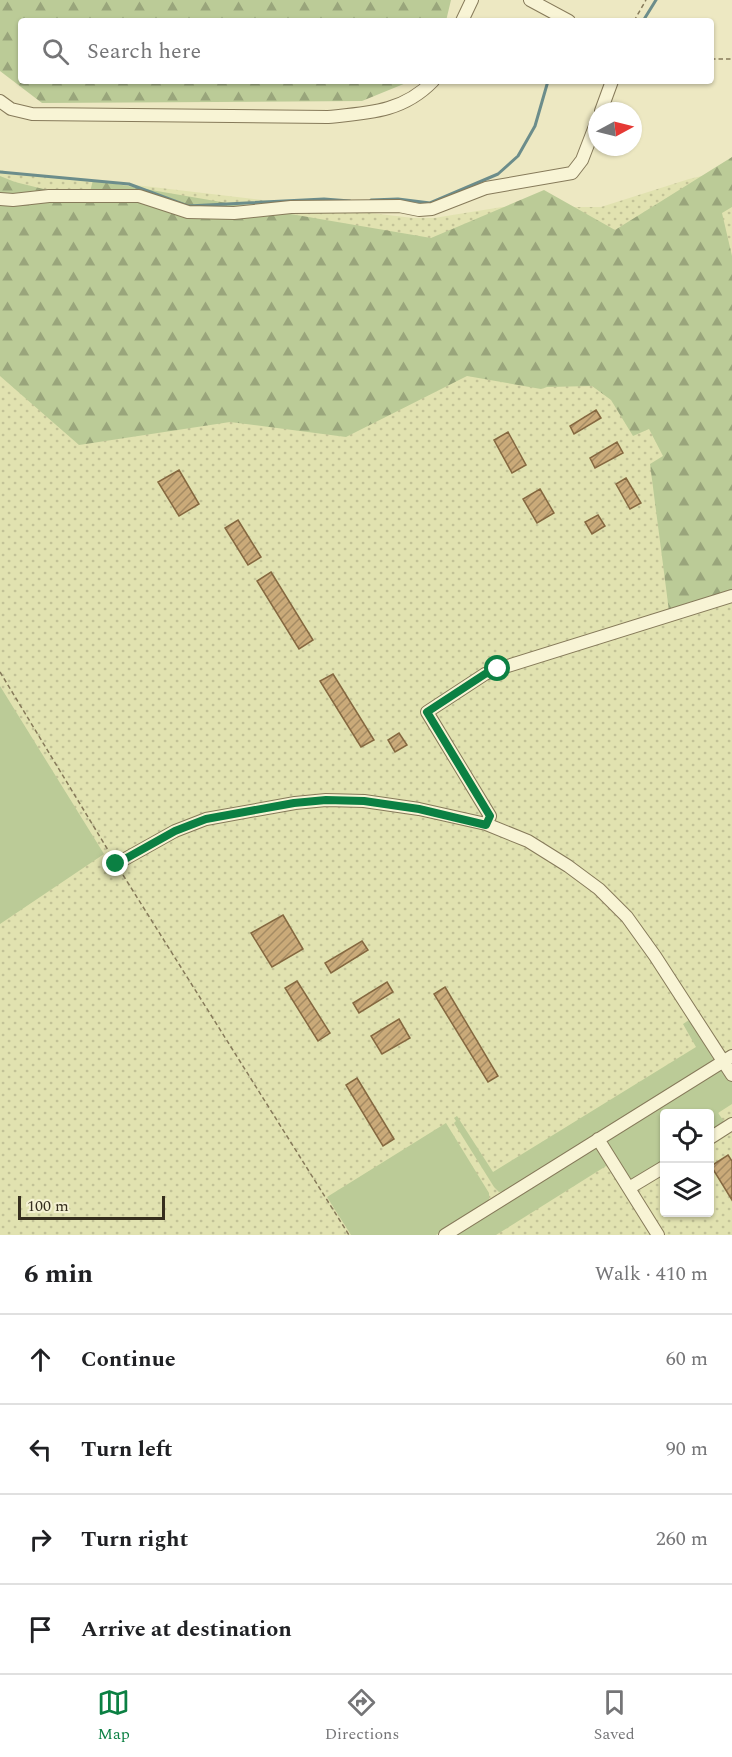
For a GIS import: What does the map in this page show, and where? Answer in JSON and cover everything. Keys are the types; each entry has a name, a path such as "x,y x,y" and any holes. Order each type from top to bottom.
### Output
{"street":[{"path":"463,18 472,0"},
{"path":"530,0 563,18"},
{"path":"0,101 11,109 32,114 328,117 376,112 408,102 429,84"},
{"path":"604,102 611,84"},
{"path":"0,199 49,196 139,196 188,212 234,213 291,207 399,206 419,210 432,209 486,188 572,173 582,160 588,144"},
{"path":"486,825 490,816 427,712 485,674 498,669 732,596"},
{"path":"116,864 175,831 206,819 294,803 326,800 364,801 419,809 486,825 528,841 568,866 598,889 627,917 728,1059 732,1075"},
{"path":"445,1235 728,1059"},
{"path":"714,1135 732,1124"},
{"path":"598,1139 658,1235"},
{"path":"629,1188 660,1169"}],"path":[{"path":"636,18 646,0"},
{"path":"714,60 732,59"},
{"path":"0,672 116,864 349,1235"}],"green space":[{"path":"0,0 451,0 447,18 18,18 18,84 404,84 362,101 42,103 0,71"},
{"path":"732,157 732,207 722,213 732,256 732,592 669,611 650,464 663,456 649,429 633,436 611,400 592,386 541,389 467,376 346,437 230,422 79,445 0,376 0,176 15,182 88,200 93,180 431,238 544,190 615,230"},
{"path":"732,169 732,1235 0,1235 0,170 16,174 93,180 413,218 434,218 502,207 601,207 689,179"},
{"path":"0,686 104,854 0,924"},
{"path":"691,1019 714,1053 715,1061 505,1191 499,1192 494,1187 454,1123 456,1121 454,1118 457,1116 493,1172 696,1047 683,1024"},
{"path":"718,1070 724,1070 732,1082 732,1104 718,1113 726,1124 714,1132 714,1109 660,1109 660,1165 631,1182 607,1147 606,1141"},
{"path":"446,1123 489,1193 489,1201 436,1235 351,1235 327,1197"},
{"path":"597,1147 616,1175 606,1166 496,1235 452,1235"}],"building":[{"path":"596,410 601,418 574,434 570,426"},
{"path":"508,432 526,465 512,473 494,440"},
{"path":"617,442 623,453 595,468 590,458"},
{"path":"179,470 199,504 179,516 158,482"},
{"path":"626,478 641,503 630,509 616,484"},
{"path":"540,489 554,513 537,523 523,499"},
{"path":"598,515 605,526 592,534 585,522"},
{"path":"238,520 261,557 248,565 225,528"},
{"path":"271,572 313,640 299,649 257,581"},
{"path":"333,674 374,740 361,747 320,681"},
{"path":"399,733 407,745 395,752 388,740"},
{"path":"283,915 303,949 272,967 251,933"},
{"path":"362,941 368,950 331,973 325,963"},
{"path":"297,981 330,1033 318,1041 285,988"},
{"path":"387,982 393,992 359,1013 353,1003"},
{"path":"445,987 498,1076 488,1082 434,994"},
{"path":"399,1019 410,1038 382,1054 371,1036"},
{"path":"357,1078 394,1139 383,1146 346,1085"},
{"path":"728,1155 732,1161 732,1200 714,1171 714,1164"}],"waterway":[{"path":"645,18 656,0"},
{"path":"371,200 398,199 430,203 498,174 518,156 535,126 547,84"},
{"path":"0,172 129,184 188,206 324,199 350,201"}],"route":[{"path":"116,864 175,831 206,819 294,803 326,800 364,801 419,809 486,825 490,816 427,712 485,674 498,669"}]}
